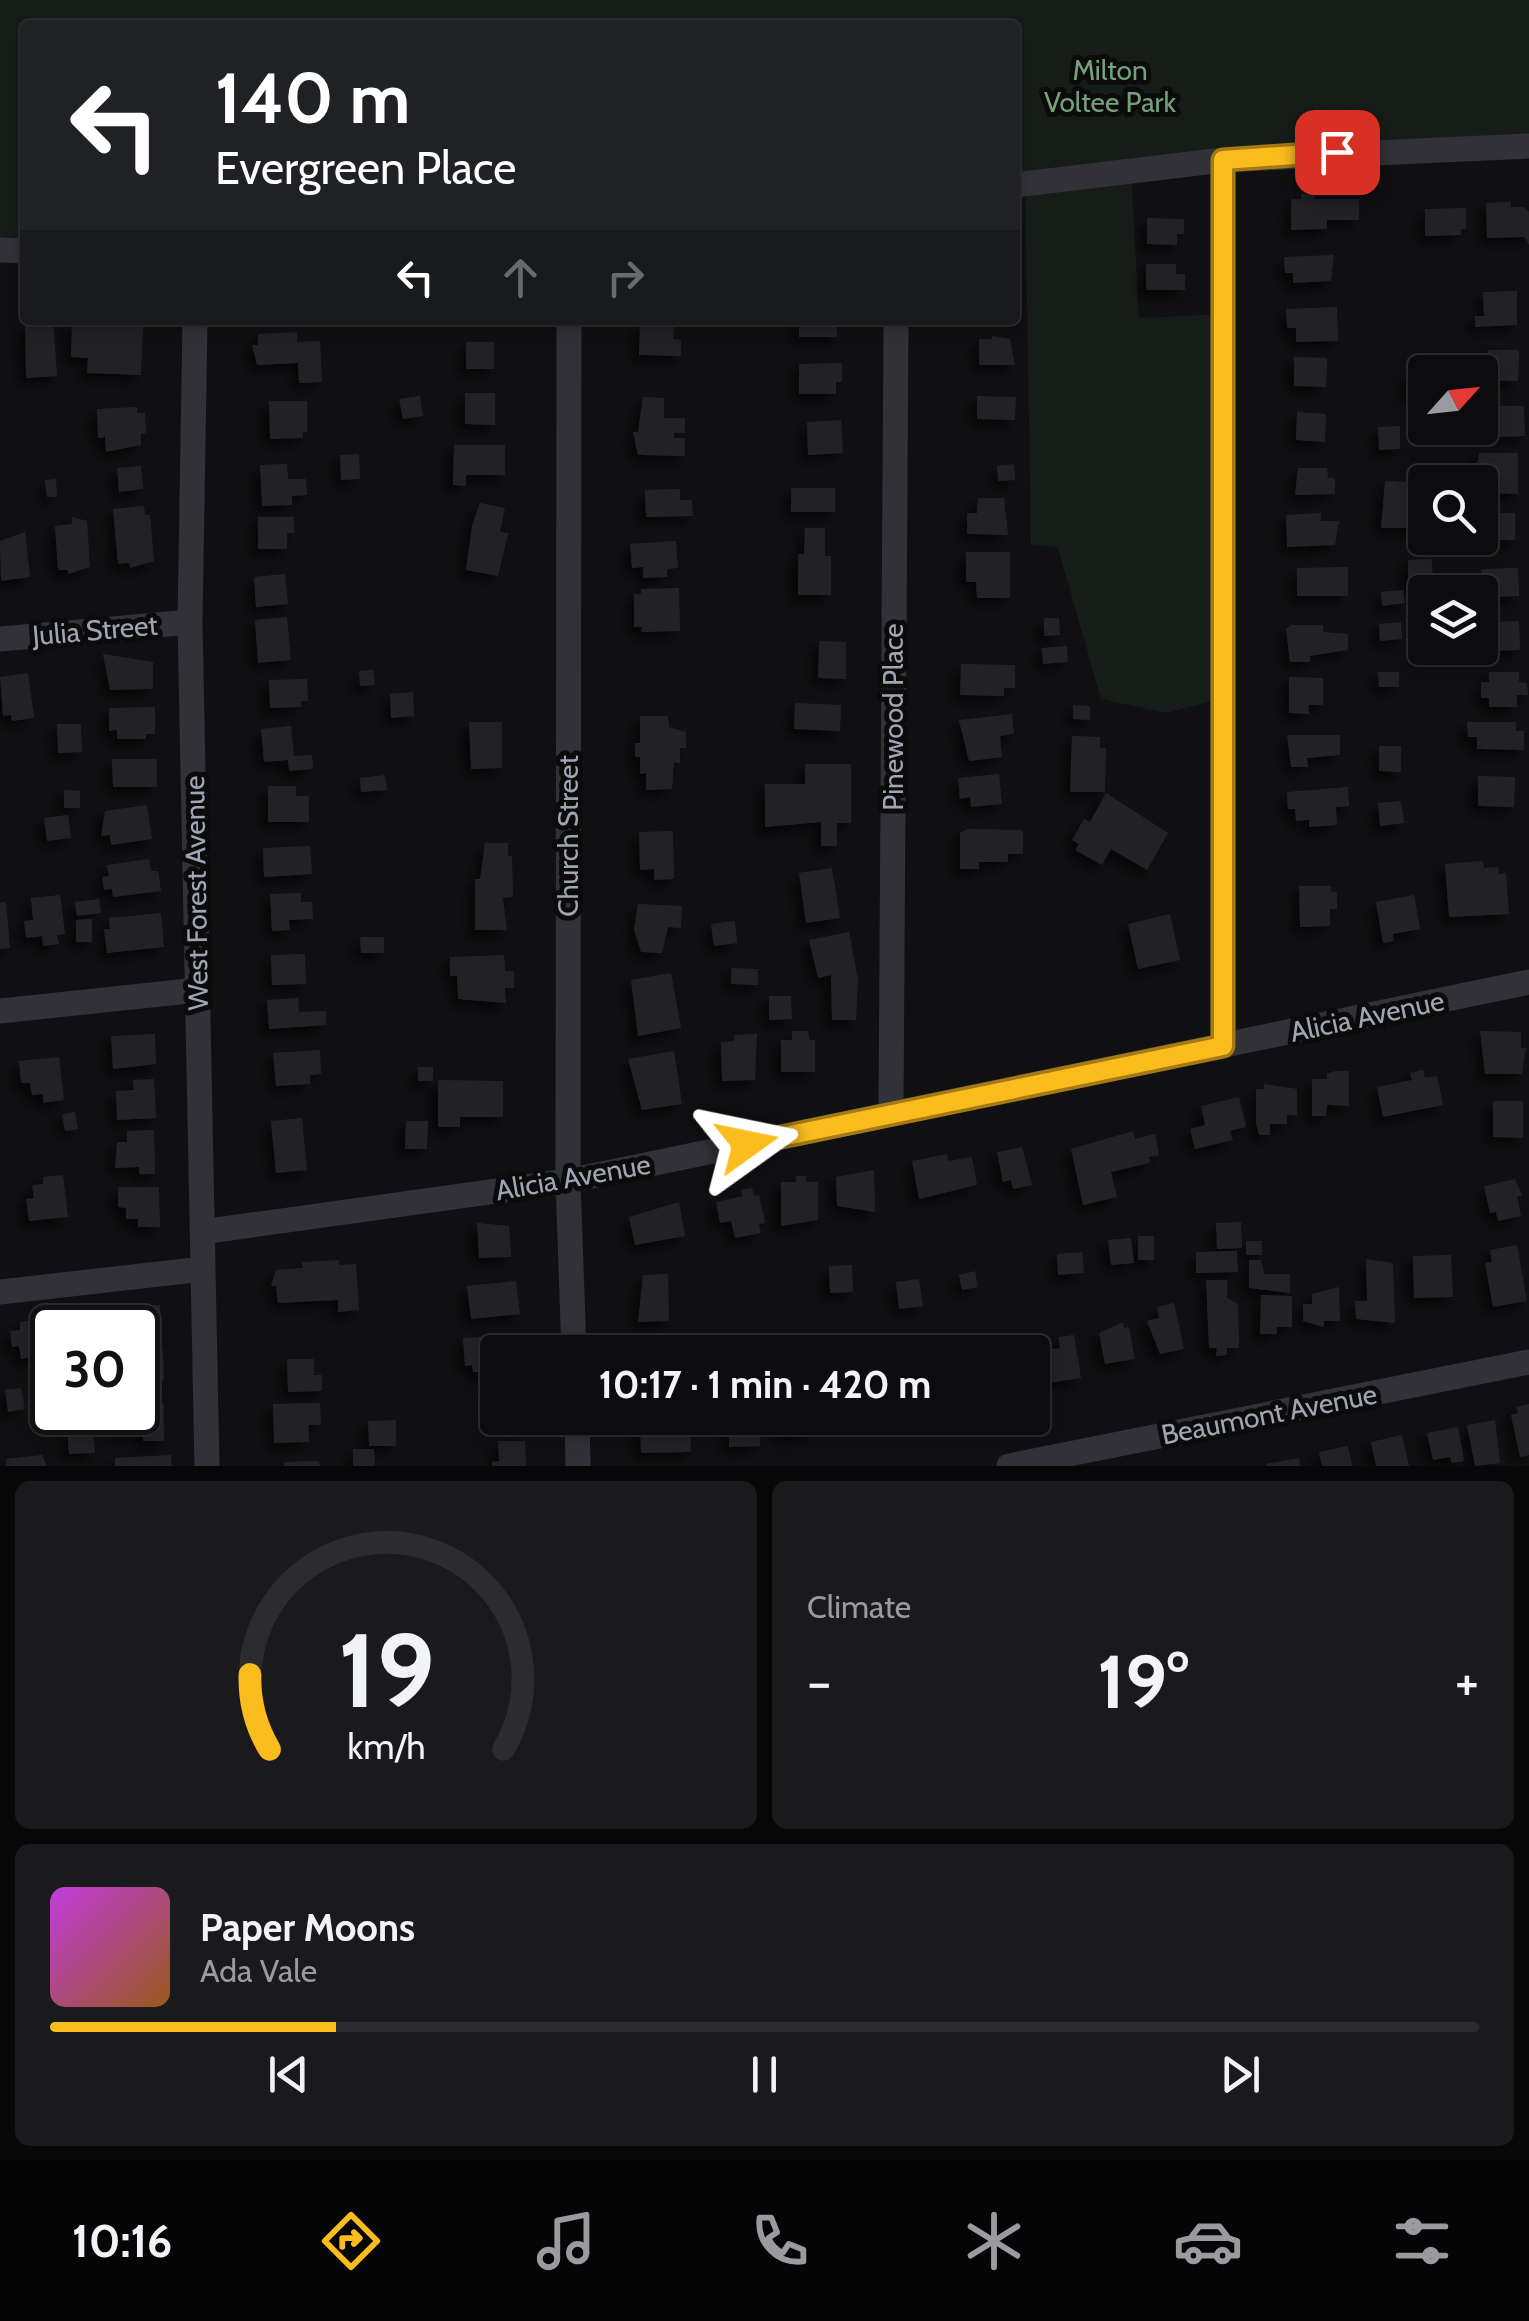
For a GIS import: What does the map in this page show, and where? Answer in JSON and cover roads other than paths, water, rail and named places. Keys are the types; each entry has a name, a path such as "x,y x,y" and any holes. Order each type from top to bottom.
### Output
{"street":[{"path":"1020,183 1223,160 1529,146"},
{"path":"1223,160 1223,1046"},
{"name":"West Forest Avenue","path":"195,325 190,622 207,1466"},
{"name":"Church Street","path":"569,325 568,1181 573,1335"},
{"name":"Pinewood Place","path":"891,1114 896,325"},
{"name":"Julia Street","path":"0,639 190,622"},
{"name":"Alicia Avenue","path":"202,1232 568,1181 1529,982"},
{"path":"0,1010 198,990"},
{"path":"0,1292 203,1269"},
{"name":"Beaumont Avenue","path":"1008,1466 1529,1362"},
{"path":"577,1435 578,1466"}],"park label":[{"name":"Milton Voltee Park","path":"1110,86"}]}
